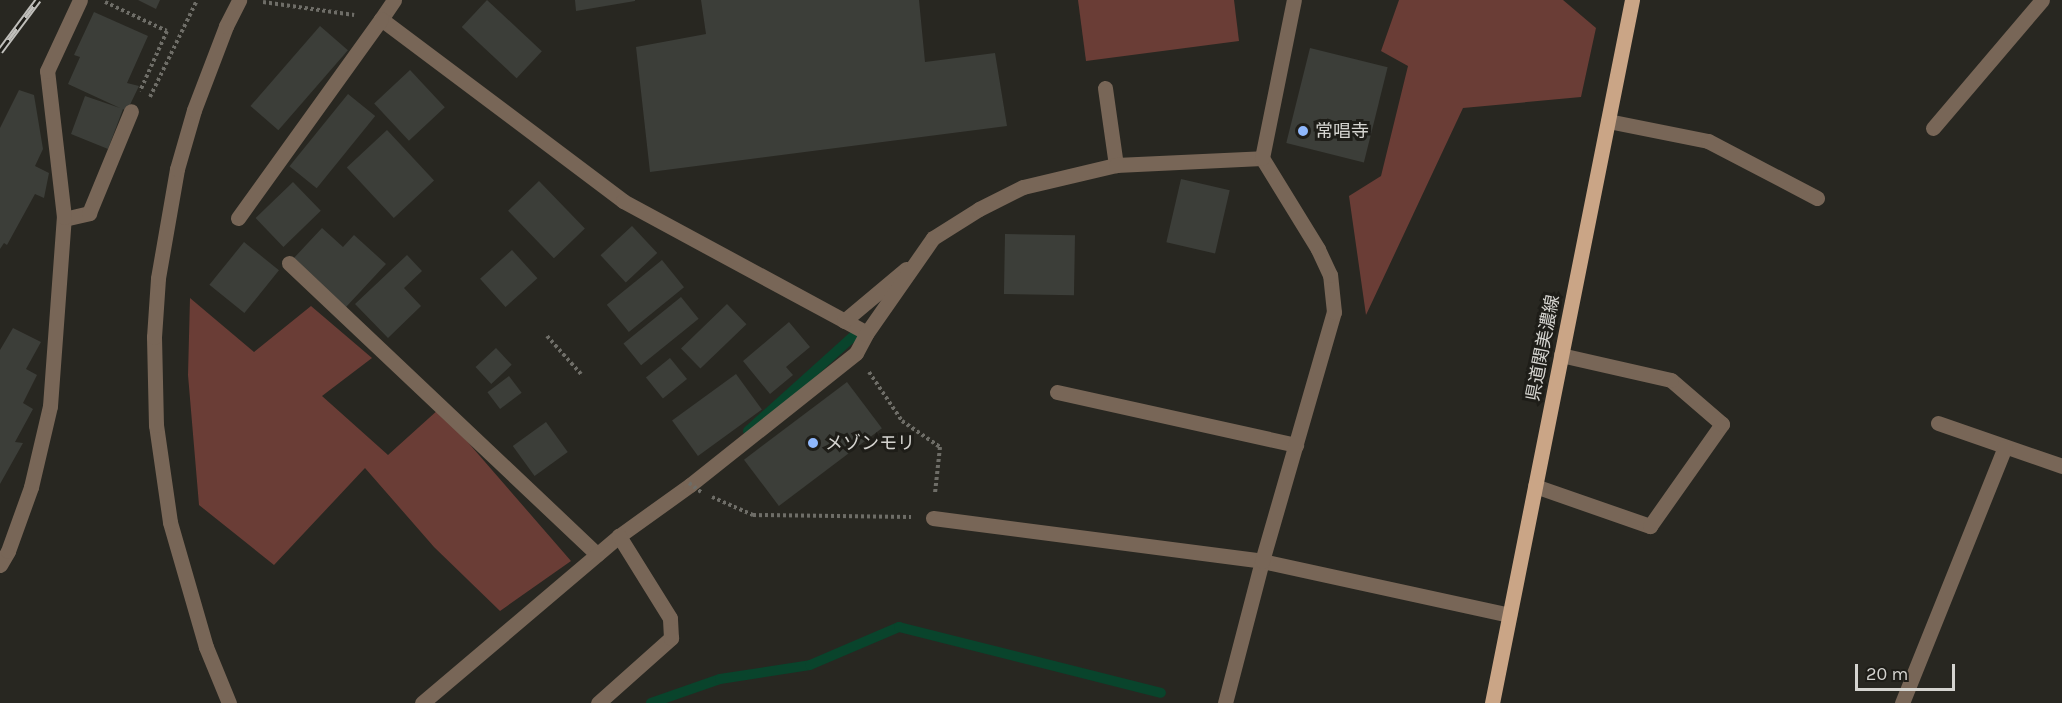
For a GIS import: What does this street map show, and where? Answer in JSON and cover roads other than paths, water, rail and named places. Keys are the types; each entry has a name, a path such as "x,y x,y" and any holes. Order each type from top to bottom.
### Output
{"main road":[{"name":"県道関美濃線","path":"1492,703 1632,0"}],"street":[{"path":"0,565 8,550 31,487 50,406 64,219 47,71 80,0"},
{"path":"229,703 206,647 170,522 156,425 154,337 158,278 177,169 194,110 226,26 239,0"},
{"path":"238,218 394,0"},
{"path":"1225,703 1262,561 1334,312 1330,275 1318,249 1262,158 1294,0"},
{"path":"1933,128 2042,0"},
{"path":"381,19 622,201 867,333"},
{"path":"1105,88 1116,165"},
{"path":"64,219 89,213 131,111"},
{"path":"1608,121 1708,141 1817,198"},
{"path":"422,703 619,536 690,485 856,353 867,333 933,238 979,208 1023,187 1116,165 1262,158"},
{"path":"844,321 921,256"},
{"path":"289,263 597,554"},
{"path":"1535,486 1650,526 1722,424 1671,380 1561,355"},
{"path":"1057,392 1296,445"},
{"path":"1938,423 2062,466"},
{"path":"1902,703 2006,447"},
{"path":"933,518 1262,561 1509,615"},
{"path":"598,703 671,638 670,618 619,536"}],"waterway":[{"path":"748,431 858,332"},
{"path":"651,703 720,679 810,665 899,627 1161,693"}],"railway":[{"path":"0,51 38,0"}],"place":[{"name":"常唱寺","path":"1303,131"},
{"name":"メゾンモリ","path":"813,443"}]}
